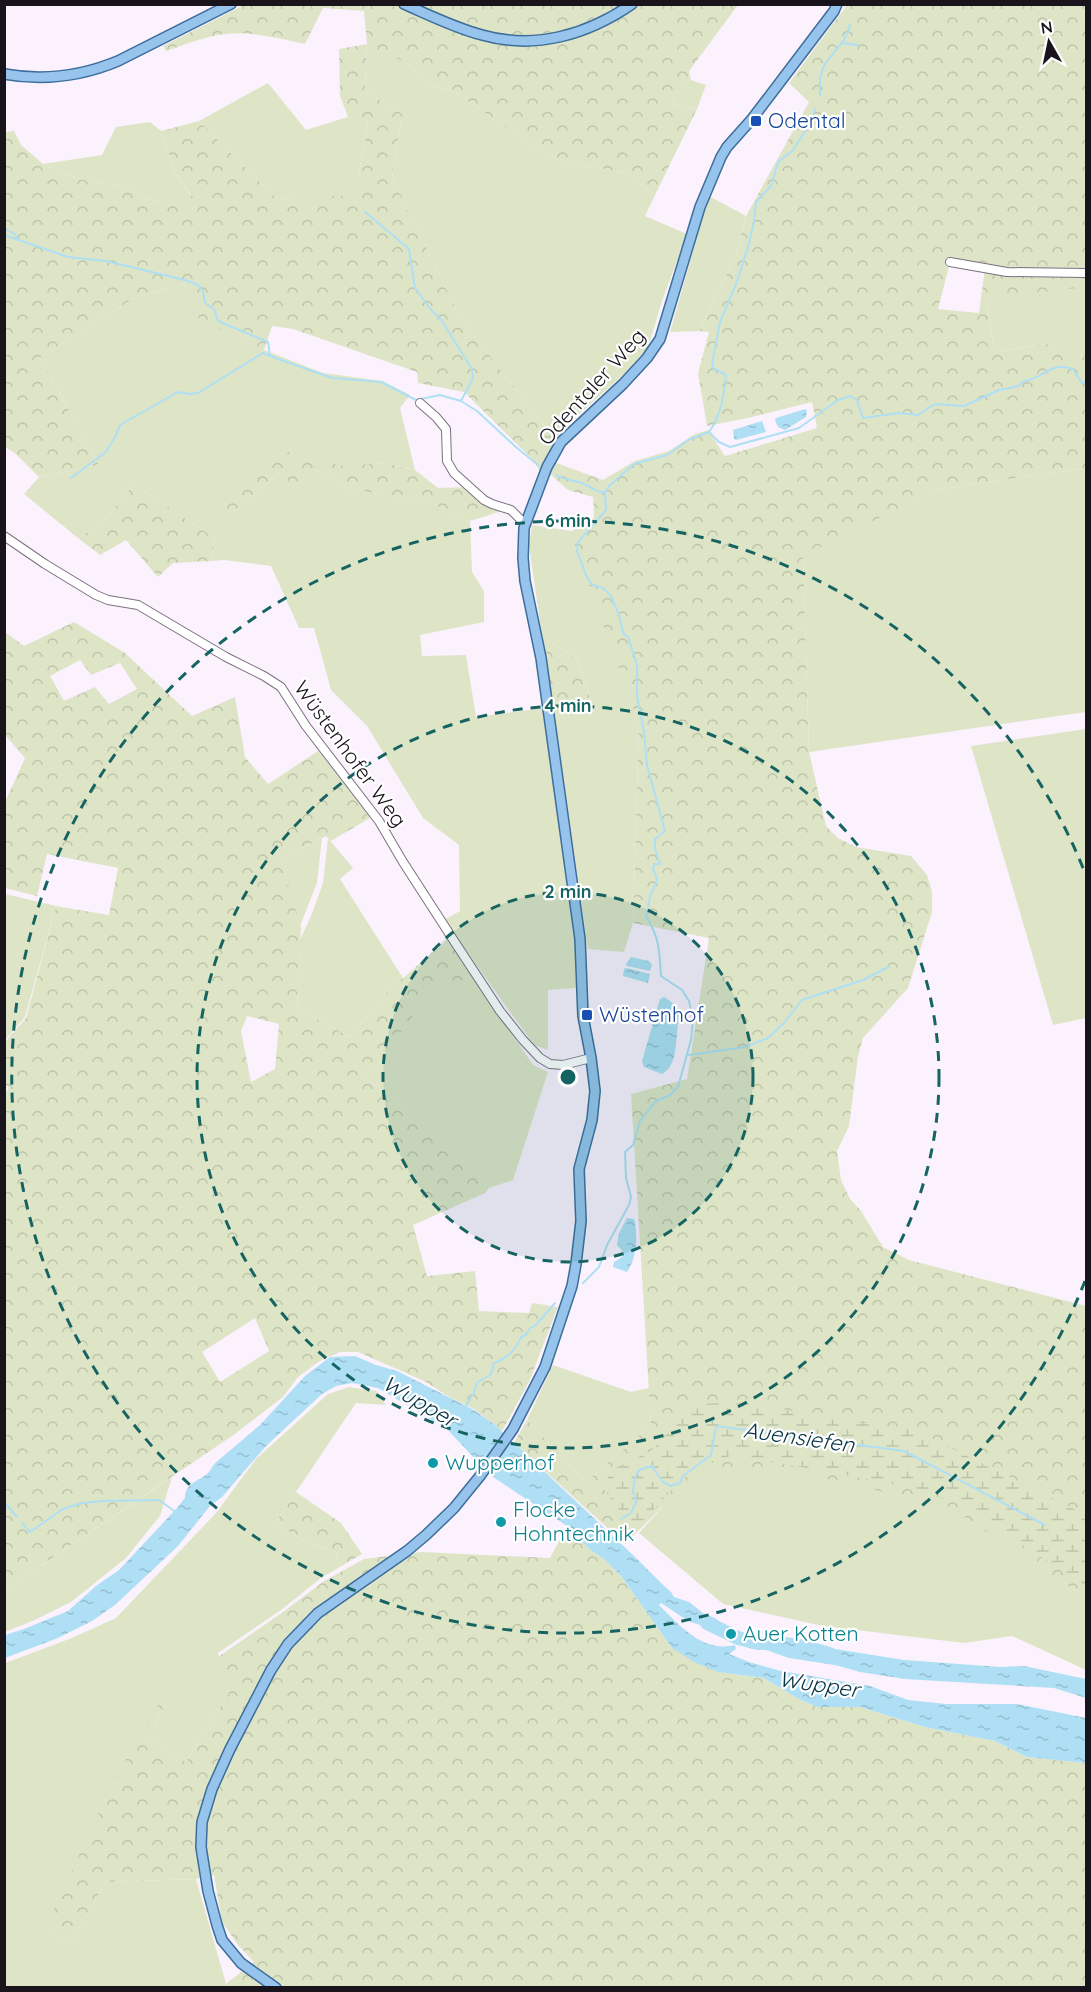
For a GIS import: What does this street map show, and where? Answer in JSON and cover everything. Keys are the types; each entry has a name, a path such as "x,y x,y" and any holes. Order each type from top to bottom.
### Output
{"main road":[{"path":"4,74 50,77 100,68 231,4"},
{"path":"404,4 476,33 502,39 526,41 561,37 584,30 603,22 632,4"},
{"name":"Odentaler Weg","path":"276,1988 241,1963 222,1940 208,1891 201,1847 202,1822 212,1789 271,1670 288,1644 318,1613 407,1551 454,1508 513,1429 545,1367 574,1273 580,1230 578,1180 580,1161 595,1105 591,1058 583,1016 580,939 541,658 525,580 522,538 525,524 547,467 561,442 623,384 647,358 660,339 700,207 721,157 781,83 837,4"}],"street":[{"path":"950,262 1007,272 1086,273"},
{"path":"420,403 446,429 447,461 454,473 484,500 511,510 525,524"},
{"name":"Wüstenhofer Weg","path":"4,536 96,595 108,600 138,605 281,687 306,726 379,822 500,1011 523,1040 540,1058 550,1064 563,1065 591,1058"}],"green space":[{"path":"244,5 738,5 689,71 691,80 674,94 673,104 697,109 655,195 625,173 572,163 545,154 453,91 434,87 405,62 367,45 365,91 403,114 392,176 459,316 555,440 540,471 531,458 464,392 418,383 417,372 293,329 272,326 264,350 199,319 184,284 136,297 40,358 99,465 39,477 15,453 5,447 5,132 14,131 21,145 43,164 79,179 121,187 157,202 192,196 175,173 161,131 199,121 277,199 355,195 368,123 348,117 340,96 339,49 367,44 364,11 323,8 305,44 235,33 210,37 166,51 163,46"},
{"path":"847,5 1086,5 1086,287 986,298 995,352 1047,344 1073,361 1086,356 1086,468 935,490 803,556 809,752 826,826 838,838 856,847 911,856 927,875 932,892 932,912 908,988 863,1038 858,1057 849,1126 837,1151 841,1180 850,1199 861,1211 883,1247 909,1260 1086,1306 1086,1598 949,1507 783,1469 692,1477 625,1544 514,1443 527,1420 586,1482 651,1425 631,1094 687,1079 709,938 633,923 639,725 570,532 594,518 593,497 568,490 548,472 554,462 603,480 635,461 669,451 693,435 708,430 725,456 817,428 812,402 707,426 698,373 709,332 699,331 736,255 746,216 809,102 789,83","holes":["950,262 985,268 979,313 938,309"]},
{"path":"367,44 405,62 434,87 453,91 545,154 572,163 625,173 655,195 645,216 687,234 662,301 648,348 625,373 564,428 555,440 459,316 392,176 403,114 365,91"},
{"path":"691,80 706,85 697,109 673,104 674,94"},
{"path":"268,83 306,130 348,117 368,122 355,196 277,199 199,121"},
{"path":"150,122 161,131 175,173 192,197 157,202 121,187 79,179 43,164 102,155 116,127"},
{"path":"709,196 746,216 736,255 699,331 670,332"},
{"path":"184,284 200,319 264,350 323,373 383,381 410,395 400,408 415,470 385,463 342,467 276,450 229,516 280,472 313,469 347,488 434,505 470,521 472,572 484,591 484,622 420,635 422,656 466,655 476,717 543,708 575,948 576,988 548,990 548,1050 534,1045 444,920 460,911 459,845 423,818 367,726 331,690 314,628 299,628 271,566 224,560 211,561 215,538 134,484 105,520 78,538 24,494 39,477 99,465 40,358 136,297"},
{"path":"1086,285 1086,356 1073,362 1047,344 995,352 986,298"},
{"path":"276,449 342,466 385,463 415,470 438,488 471,487 505,509 470,521 434,505 347,488 313,469 296,490 280,472 229,516 210,510"},
{"path":"1086,468 1086,712 809,752 803,555 935,490"},
{"path":"134,484 215,538 211,561 173,563 158,577 126,540 100,555 78,538 105,520"},
{"path":"532,525 571,531 639,725 633,923 624,952 588,949 555,719 595,712 577,659 542,636 529,545"},
{"path":"74,622 125,653 192,716 235,697 245,757 268,784 318,751 340,775 370,818 331,841 326,836 281,859 301,928 297,1008 350,1037 396,982 449,938 476,981 440,980 366,1079 400,1103 431,1130 489,1188 485,1193 413,1225 427,1276 475,1271 479,1311 529,1313 532,1303 558,1307 529,1382 502,1431 474,1409 424,1381 358,1352 340,1352 318,1362 297,1378 283,1397 232,1436 5,1590 4,1094 9,1088 5,1084 5,1042 26,1018 56,906 109,915 118,868 47,854 37,896 5,888 5,802 25,758 5,735 5,632 24,646","holes":["80,660 91,675 120,663 137,689 109,704 95,687 64,701 50,676","247,1016 279,1024 275,1069 251,1082 241,1031","255,1318 269,1351 220,1382 202,1352"]},
{"path":"542,636 577,659 595,713 555,719"},
{"path":"1086,729 1086,1018 1053,1025 971,746"},
{"path":"322,838 317,883 300,926 281,859"},
{"path":"328,838 353,868 340,879 403,978 396,982 350,1037 297,1008 300,940 323,883"},
{"path":"5,894 56,906 25,1017 5,1040"},
{"path":"440,979 476,981 533,1065 548,1072 513,1180 489,1188 416,1116 366,1079"},
{"path":"553,1365 631,1392 649,1388 651,1425 586,1482 527,1420"},
{"path":"349,1387 376,1391 386,1405 356,1403 275,1523 306,1542 336,1552 340,1567 321,1578 281,1610 218,1653 229,1693 186,1762 149,1738 166,1701 45,1929 71,1943 105,1882 196,1879 227,1987 5,1988 5,1663 72,1638 116,1618 216,1513 256,1459 328,1394"},
{"path":"750,1402 828,1419 911,1428 1086,1515 1086,1586 956,1502 884,1482 732,1455 692,1471 671,1490 635,1531 603,1488 611,1470 651,1451 696,1404"},
{"path":"782,1468 950,1506 1086,1598 1086,1670 1012,1636 964,1643 823,1626 723,1604 639,1533 691,1475"},
{"path":"172,1477 160,1516 126,1558 71,1602 5,1632 5,1590"},
{"path":"296,1492 341,1523 362,1554 340,1567 336,1552 306,1542 275,1523"},
{"path":"567,1526 589,1549 604,1559 621,1576 672,1648 718,1672 764,1678 817,1707 860,1707 925,1727 995,1741 1027,1757 1086,1763 1086,1987 227,1987 227,1983 254,1962 238,1945 222,1922 214,1875 196,1879 105,1882 71,1943 45,1929 113,1784 161,1701 166,1701 149,1738 186,1762 229,1693 218,1657 324,1581 364,1559 422,1552 550,1558"}],"water":[{"path":"805,409 806,417 785,430 778,427 776,418"},
{"path":"762,421 766,432 734,439 733,430"},
{"path":"631,957 649,961 652,965 650,971 627,966"},
{"path":"624,969 650,974 648,983 623,976"},
{"path":"664,997 675,1006 679,1016 674,1057 667,1071 662,1074 644,1067 642,1061 660,999"},
{"path":"627,1218 634,1219 636,1239 635,1253 627,1272 613,1267 614,1262 624,1253 617,1245 619,1233"},
{"name":"Wupper","path":"355,1356 397,1371 474,1410 495,1425 633,1555 674,1597 689,1602 703,1613 715,1618 724,1628 721,1632 688,1621 661,1603 659,1605 693,1636 713,1645 735,1645 736,1649 729,1654 749,1662 781,1671 870,1686 908,1700 946,1704 1017,1704 1086,1718 1086,1763 1027,1757 995,1741 925,1727 860,1707 817,1707 764,1678 718,1672 694,1662 672,1648 621,1576 604,1559 589,1549 567,1526 490,1475 446,1428 378,1388 352,1383 336,1386 322,1394 266,1446 222,1497 210,1506 178,1546 115,1605 92,1621 58,1638 5,1658 5,1635 68,1611 96,1586 119,1570 177,1508 185,1498 187,1489 208,1473 214,1464 260,1425 305,1376 330,1357"},
{"path":"774,1636 792,1638 835,1649 904,1660 1000,1667 1024,1666 1086,1679 1086,1698 1054,1688 905,1679 860,1672 835,1665 789,1658 766,1650 752,1649 740,1645 743,1637 760,1641"}],"waterway":[{"path":"820,95 822,69 846,37 850,25"},
{"path":"843,43 858,45"},
{"path":"709,432 719,412 726,375 713,368 712,364 720,322 748,247 756,202 771,186 778,162 793,150 811,122 815,109"},
{"path":"365,212 409,249 415,288 440,318 472,369 473,378 461,401"},
{"path":"4,228 16,235 16,239"},
{"path":"4,235 68,257 106,261 198,285 203,291 205,303 214,309 218,321 268,342 270,356 332,378 381,382 416,400 440,395 461,401 477,411 538,465"},
{"path":"71,478 106,452 120,425 178,392 198,393 263,353 270,356"},
{"path":"583,1283 599,1267 607,1245 629,1205 631,1197 626,1178 625,1152 633,1145 640,1121 656,1101 670,1095 678,1087 691,1040 693,1019 689,1001 682,990 661,976 656,938 646,916 651,893 657,882 653,870 654,864 660,864 655,849 655,839 665,831 647,765 637,696 637,665 628,637 623,633 611,596 603,588 592,585 577,551 578,542 606,510 605,493 609,486 634,464 667,455 690,439 709,432 719,442 730,447 799,428 838,400 851,396 857,400 863,418 899,413 918,415 935,404 964,406 999,390 1019,386 1024,381 1058,367 1073,369 1082,383 1086,383"},
{"path":"556,475 605,493"},
{"path":"689,1055 745,1047 768,1038 784,1023 802,1000 863,980 888,967"},
{"name":"Wupper","path":"465,1407 477,1383 491,1374 494,1363 510,1353 521,1337 526,1335 529,1329 536,1325 555,1303"},
{"name":"Auensiefen","path":"621,1519 631,1513 636,1502 633,1491 639,1470 652,1466 663,1482 671,1486 680,1483 683,1476 711,1455 716,1426 904,1451 1045,1525"},
{"path":"22,1523 30,1532 63,1509 82,1503 103,1501 159,1500 177,1513"},
{"path":"4,1502 17,1517"},
{"path":"707,1623 738,1638 759,1643"}],"place":[{"name":"Odental","path":"756,121"},
{"name":"Wüstenhof","path":"587,1015"},
{"name":"Wupperhof","path":"433,1463"},
{"name":"Flocke Hohntechnik","path":"501,1522"},
{"name":"Auer Kotten","path":"731,1634"}]}
